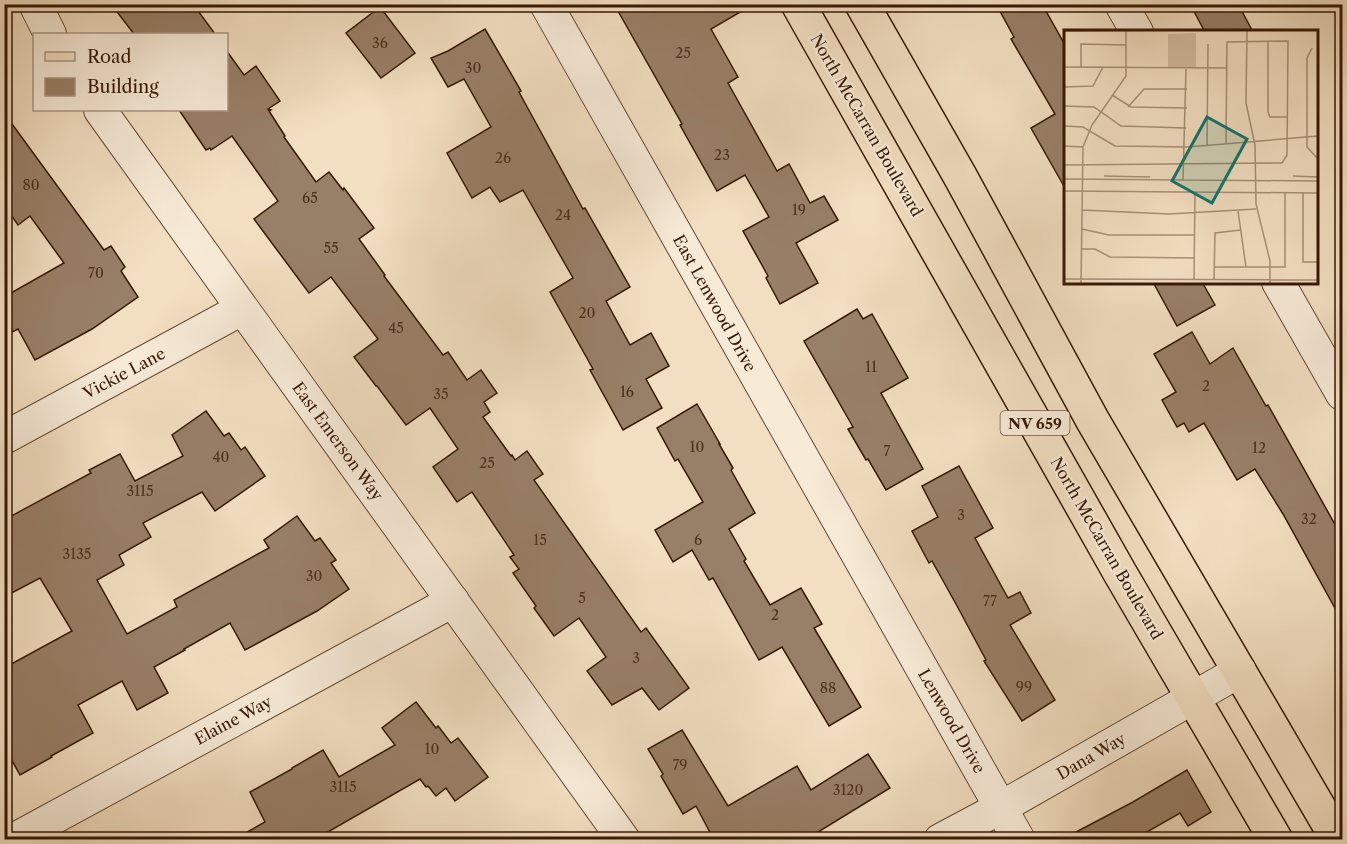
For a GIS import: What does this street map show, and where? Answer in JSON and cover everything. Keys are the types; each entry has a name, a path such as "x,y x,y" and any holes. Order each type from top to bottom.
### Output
{"main road":[{"name":"North McCarran Boulevard","path":"798,4 1120,573 1276,840"},
{"name":"NV 659","path":"862,4 960,176 1093,421 1338,840"}],"street":[{"path":"35,4 50,33"},
{"name":"East Lenwood Drive","path":"546,4 884,602"},
{"path":"1121,4 1136,30"},
{"name":"East Emerson Way","path":"101,111 624,840"},
{"path":"1280,284 1332,351 1342,394"},
{"name":"Vickie Lane","path":"4,438 243,309"},
{"name":"Elaine Way","path":"13,840 453,601"},
{"name":"Lenwood Drive","path":"884,602 1019,840"},
{"name":"Dana Way","path":"940,840 1240,671"}],"building":[{"path":"111,4 193,4 214,33 133,33"},
{"path":"614,4 754,4 711,29 738,77 728,83 777,171 789,164 810,203 824,196 838,220 796,243 818,283 780,304 766,278 768,276 743,231 769,217 745,175 717,191"},
{"path":"996,4 1042,4 1064,43 1064,186 1031,128 1055,114 1011,39 1014,37"},
{"path":"1190,4 1238,4 1252,30 1204,30"},
{"path":"380,7 415,53 381,78 346,33"},
{"path":"485,29 521,91 519,92 583,209 585,208 630,287 606,301 630,345 651,333 669,366 646,379 662,408 623,430 590,370 593,369 550,292 573,278 523,190 500,202 490,187 472,198 447,153 491,127 464,79 448,87 431,58 448,51"},
{"path":"228,53 244,75 256,66 280,101 268,109 271,110 269,111 284,137 316,182 329,172 374,228 359,239 443,355 448,352 467,380 481,370 497,393 484,402 490,412 483,417 515,460 527,451 543,474 534,480 641,632 646,628 689,688 659,710 642,688 612,705 587,671 606,657 579,618 554,636 513,573 519,569 510,557 514,555 472,492 457,502 433,467 458,449 430,408 406,425 354,357 378,339 331,277 309,293 254,219 278,201 232,136 211,150 210,148 206,150 180,111 228,111"},
{"path":"4,113 104,250 111,246 125,267 121,271 138,297 92,329 35,360 18,329 4,336 4,297 64,263 30,216 18,225 4,205"},
{"path":"1154,284 1203,284 1215,305 1177,326"},
{"path":"857,309 863,319 872,314 908,378 881,393 923,469 886,490 848,429 853,427 804,341"},
{"path":"1192,332 1210,364 1233,348 1266,406 1268,405 1342,537 1342,621 1283,514 1255,469 1237,480 1204,423 1189,432 1184,423 1177,427 1162,400 1176,392 1154,354"},
{"path":"697,404 755,513 729,529 746,559 744,561 770,605 801,588 822,624 814,628 861,707 829,726 782,647 759,660 713,578 709,580 692,550 673,562 655,530 703,502 678,459 675,461 657,428"},
{"path":"206,411 224,436 229,433 241,450 245,447 265,476 215,511 202,492 143,523 151,537 119,555 124,565 97,580 127,634 177,607 174,600 269,548 264,540 297,516 315,541 320,538 336,560 331,563 349,589 317,611 245,650 230,623 184,649 154,667 168,693 137,710 122,681 78,705 93,733 20,775 4,746 4,668 72,631 40,578 4,597 4,520 91,473 89,470 120,454 135,481 183,456 172,435"},
{"path":"959,466 993,528 975,538 1008,598 1020,592 1031,613 1010,625 1055,700 1022,721 984,661 986,660 956,604 932,561 929,563 912,531 938,517 922,486"},
{"path":"416,702 451,743 458,738 488,777 455,801 446,788 436,796 420,779 314,840 233,840 265,822 250,792 323,750 339,777 395,745 382,728"},
{"path":"682,730 728,806 797,766 811,790 868,754 890,788 805,840 714,840 696,806 683,814 648,749"},
{"path":"1187,770 1211,812 1188,826 1180,813 1133,840 1061,840 1133,802"}]}
